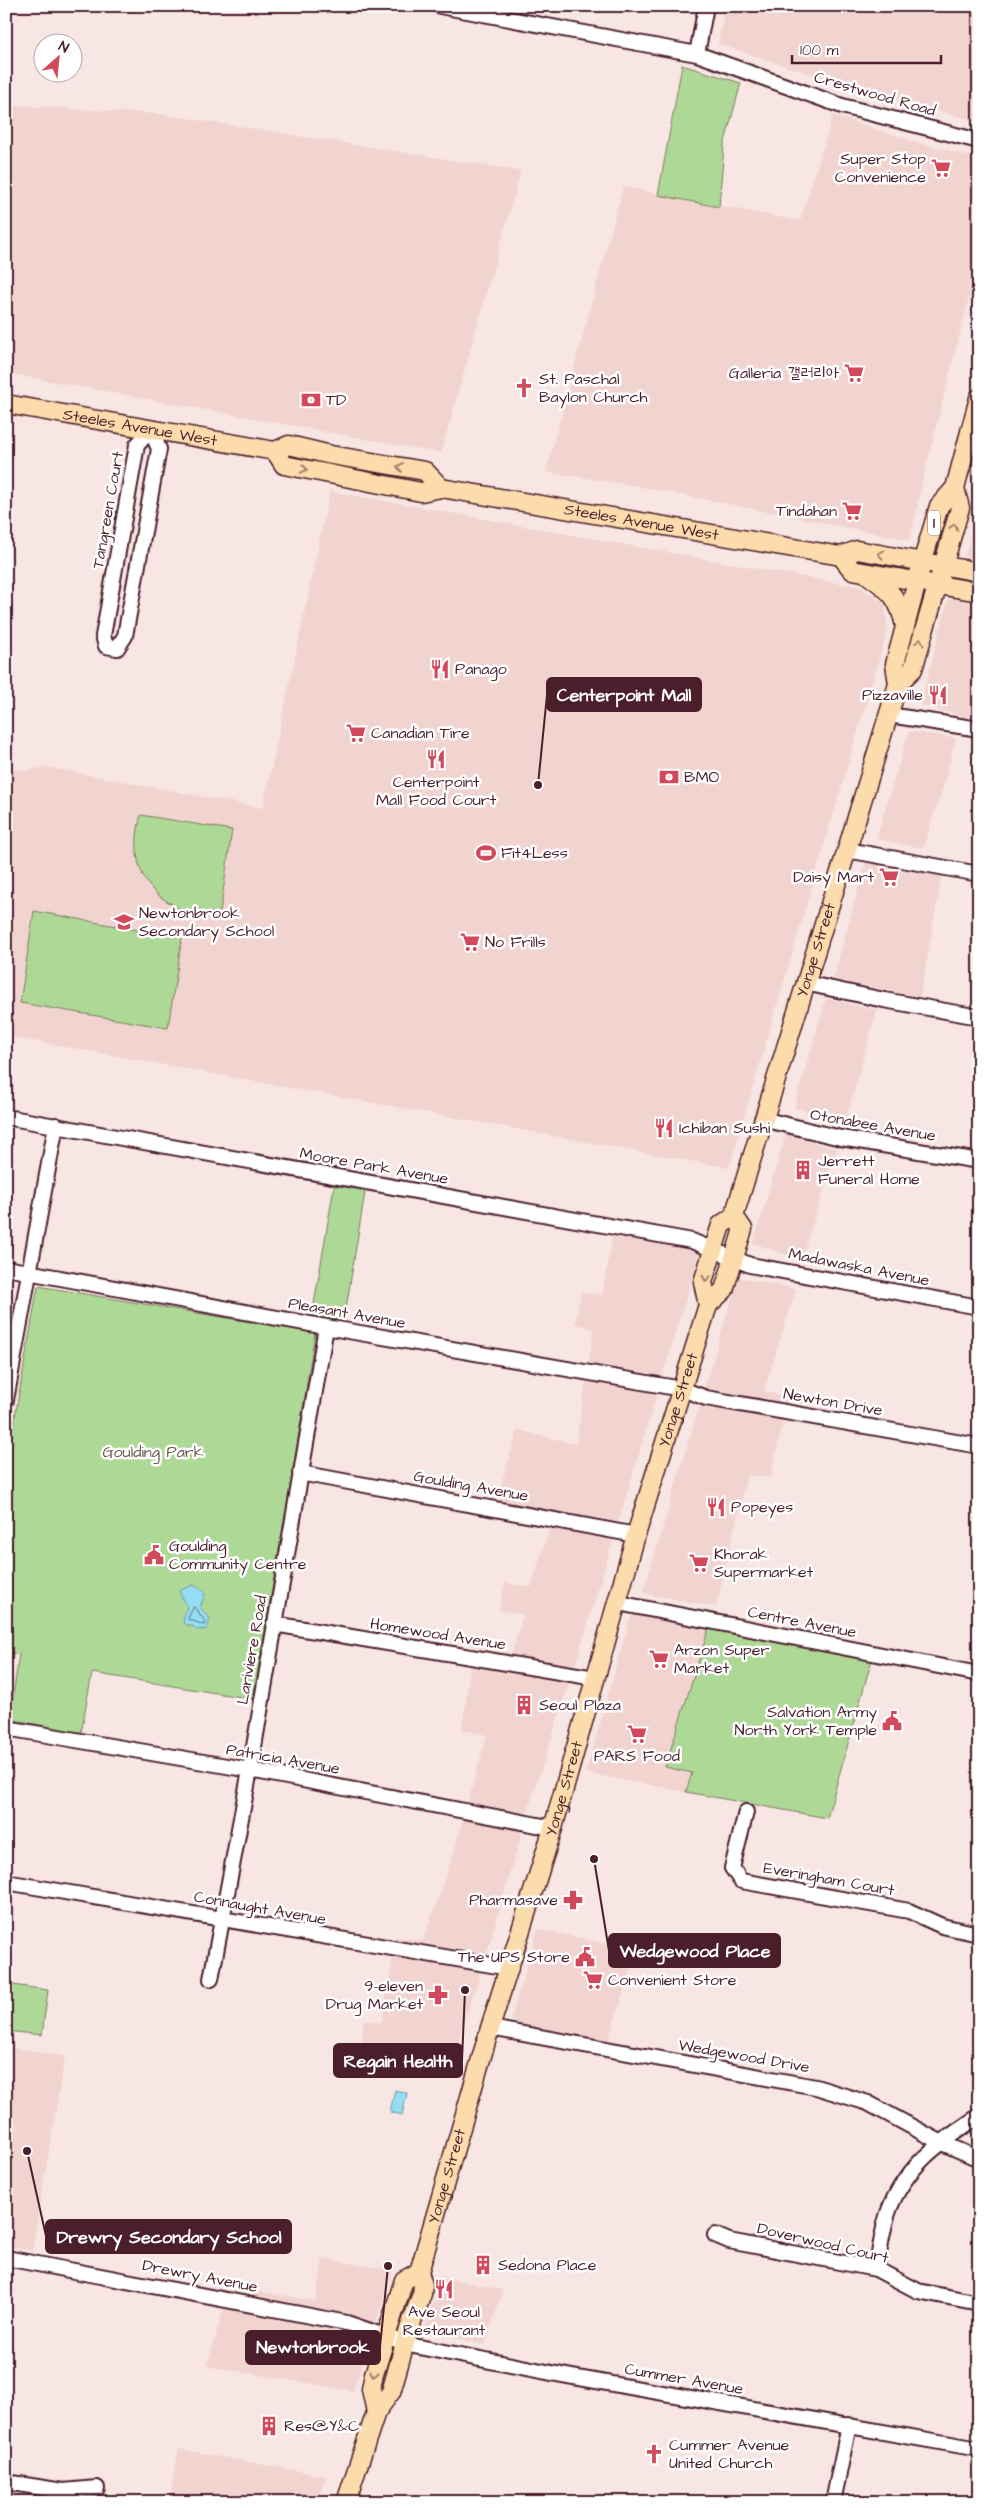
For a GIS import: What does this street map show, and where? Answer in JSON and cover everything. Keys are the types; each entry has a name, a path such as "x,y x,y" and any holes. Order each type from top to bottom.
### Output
{"main road":[{"name":"Yonge Street","path":"346,2502 376,2412 391,2392 422,2294 423,2285 419,2272 490,2028 553,1828 636,1535 708,1305 703,1282 721,1225 734,1216 762,1119 898,684 895,664 939,506 955,488 976,416 979,398"},
{"name":"Steeles Avenue West","path":"6,404 275,451 289,445 344,458 425,471 442,488"},
{"name":"Steeles Avenue West","path":"275,451 284,465 421,492 442,488 841,556 857,550 979,572"},
{"path":"341,476 344,458"},
{"name":"Yonge Street","path":"898,684 912,669 960,508 955,488"},
{"path":"841,556 852,570 979,592"},
{"path":"863,572 886,588 896,598 905,627"},
{"name":"Yonge Street","path":"708,1305 724,1290 743,1229 734,1216"},
{"name":"Yonge Street","path":"376,2412 371,2389 385,2336 404,2280 419,2272"}],"street":[{"name":"Crestwood Road","path":"440,6 697,54 842,106 979,141"},
{"path":"697,54 706,6"},
{"name":"Tangreen Court","path":"151,430 159,449 128,622 125,636 117,648 111,647 106,646 103,636 106,617 138,445 151,430"},
{"path":"106,617 128,622"},
{"path":"889,715 979,729"},
{"path":"847,850 979,874"},
{"path":"805,983 884,1000 979,1017"},
{"name":"Moore Park Avenue","path":"6,1116 692,1241 733,1259"},
{"name":"Otonabee Avenue","path":"762,1119 841,1138 979,1161"},
{"path":"6,1400 56,1125"},
{"name":"Madawaska Avenue","path":"733,1259 750,1265 979,1307"},
{"name":"Pleasant Avenue","path":"6,1268 326,1327 682,1389"},
{"name":"Lariviere Road","path":"211,1978 250,1770 326,1327"},
{"name":"Newton Drive","path":"682,1389 706,1398 979,1446"},
{"name":"Goulding Avenue","path":"300,1472 636,1535"},
{"name":"Centre Avenue","path":"618,1603 979,1674"},
{"name":"Homewood Avenue","path":"274,1624 595,1678"},
{"name":"Patricia Avenue","path":"6,1728 250,1770 553,1828"},
{"name":"Everingham Court","path":"746,1812 732,1868 741,1881 909,1911 942,1926 979,1934"},
{"name":"Connaught Avenue","path":"6,1882 509,1968"},
{"name":"Wedgewood Drive","path":"490,2028 816,2087 868,2103 940,2142 979,2159"},
{"path":"876,2270 888,2213 908,2173 940,2142 979,2116"},
{"name":"Doverwood Court","path":"715,2235 729,2241 876,2270 918,2291 979,2302"},
{"name":"Drewry Avenue","path":"6,2258 347,2323 385,2336"},
{"name":"Cummer Avenue","path":"385,2336 405,2343 567,2376 979,2449"},
{"path":"833,2502 849,2425"},
{"path":"6,2482 63,2491 97,2488"}],"shaded area":[{"path":"725,6 979,6 979,122 854,88 718,44"},
{"path":"6,105 160,114 521,171 441,453 6,373"},
{"path":"833,115 909,140 979,159 979,259 925,471 910,540 637,486 546,472 623,187 800,221"},
{"path":"330,491 860,587 884,602 888,629 729,1168 6,1036 6,768 24,771 46,767 263,808"},
{"path":"979,495 979,561 965,559"},
{"path":"958,596 979,600 979,682 969,718 920,705 948,600"},
{"path":"909,731 956,738 946,778 923,848 876,839"},
{"path":"866,861 942,875 920,997 833,979"},
{"path":"826,998 877,1010 846,1119 794,1108"},
{"path":"786,1134 837,1149 801,1260 753,1243"},
{"path":"613,1232 700,1252 576,1662 528,1810 488,1949 449,2069 360,2053 364,2020 382,2023 396,1937 423,1941 453,1855 487,1735 462,1730 473,1647 512,1653 523,1615 499,1610 505,1583 531,1587 551,1524 492,1513 518,1430 576,1444 594,1329 575,1324 581,1292 602,1295"},
{"path":"738,1277 796,1289 764,1391 788,1398 771,1477 747,1475 716,1607 643,1593"},
{"path":"638,1614 709,1628 665,1767 693,1773 686,1792 586,1773 628,1625 631,1617"},
{"path":"538,1929 637,1950 608,2042 518,2025 511,2018"},
{"path":"6,2047 65,2056 32,2251 6,2246"},
{"path":"323,2259 393,2270 353,2391 207,2366 230,2286 316,2301"},
{"path":"442,2277 503,2290 485,2345 424,2330"},
{"path":"179,2449 326,2476 317,2502 169,2502"}],"green space":[{"path":"682,65 741,83 724,145 719,207 658,195"},
{"path":"141,815 232,830 220,913 182,910 160,897 151,888 144,878 137,854 138,828"},
{"path":"34,911 182,938 168,1028 20,1003"},
{"path":"335,1181 366,1186 344,1321 312,1316"},
{"name":"Goulding Park","path":"38,1286 315,1333 253,1699 92,1673 81,1733 10,1719 19,1654 6,1653 6,1468"},
{"path":"709,1628 872,1659 827,1818 686,1792 692,1773 665,1767"},
{"path":"6,1984 48,1990 42,2035 6,2031"}],"water":[{"path":"193,1585 203,1590 205,1594 200,1607 210,1619 207,1629 197,1630 183,1622 187,1606 179,1591"},
{"path":"395,2090 407,2093 402,2115 390,2112"}],"place":[{"name":"Super Stop Convenience","path":"941,168"},
{"name":"Galleria 갤러리아","path":"854,373"},
{"name":"St. Paschal Baylon Church","path":"524,388"},
{"name":"TD","path":"311,400"},
{"name":"Tindahan","path":"852,511"},
{"name":"Panago","path":"440,669"},
{"name":"Pizzaville","path":"938,695"},
{"name":"Canadian Tire","path":"356,733"},
{"name":"Centerpoint Mall Food Court","path":"436,759"},
{"name":"BMO","path":"669,777"},
{"name":"Centerpoint Mall","path":"538,785"},
{"name":"Fit4Less","path":"486,853"},
{"name":"Daisy Mart","path":"889,877"},
{"name":"Newtonbrook Secondary School","path":"124,922"},
{"name":"No Frills","path":"470,942"},
{"name":"Ichiban Sushi","path":"664,1128"},
{"name":"Jerrett Funeral Home","path":"803,1170"},
{"name":"Popeyes","path":"716,1507"},
{"name":"Goulding Community Centre","path":"154,1555"},
{"name":"Khorak Supermarket","path":"699,1563"},
{"name":"Arzon Super Market","path":"659,1659"},
{"name":"Seoul Plaza","path":"524,1705"},
{"name":"Salvation Army North York Temple","path":"892,1721"},
{"name":"PARS Food","path":"637,1734"},
{"name":"Wedgewood Place","path":"594,1859"},
{"name":"Pharmasave","path":"573,1900"},
{"name":"The UPS Store","path":"585,1957"},
{"name":"Convenient Store","path":"593,1980"},
{"name":"Regain Health","path":"465,1990"},
{"name":"9-eleven Drug Market","path":"438,1995"},
{"name":"Drewry Secondary School","path":"27,2151"},
{"name":"Sedona Place","path":"483,2265"},
{"name":"Newtonbrook","path":"388,2266"},
{"name":"Ave Seoul Restaurant","path":"444,2289"},
{"name":"Res@Y&C","path":"269,2426"},
{"name":"Cummer Avenue United Church","path":"654,2454"}]}
